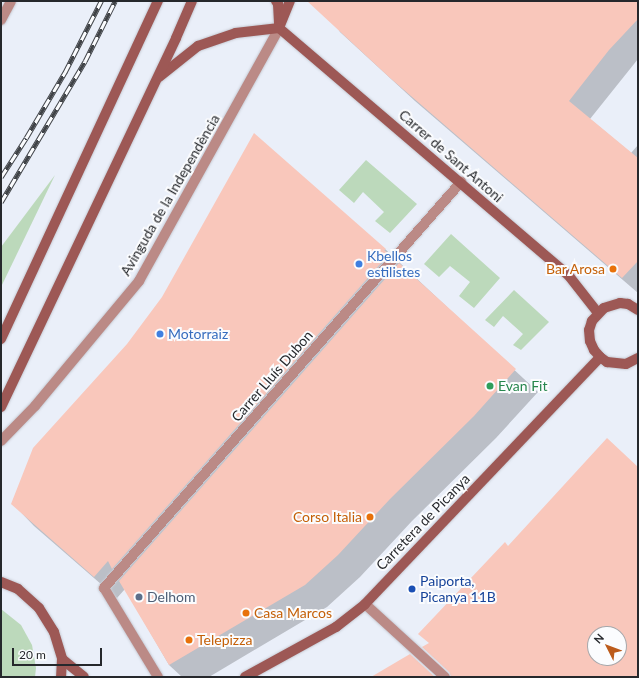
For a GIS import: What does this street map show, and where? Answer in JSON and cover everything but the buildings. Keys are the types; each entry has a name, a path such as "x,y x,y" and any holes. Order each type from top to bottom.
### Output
{"street":[{"path":"1,20 10,1"},
{"path":"1,339 158,1"},
{"path":"1,407 192,1"},
{"path":"156,79 198,46 236,33 280,28 278,4 276,1"},
{"name":"Avinguda de la Independència","path":"1,440 35,406 139,281 280,28 290,1"},
{"name":"Carrer de Sant Antoni","path":"280,28 569,276 598,313"},
{"name":"Carrer Lluís Dubon","path":"158,677 104,588 461,182"},
{"path":"637,307 620,303 604,308 592,321 590,336 594,350 600,357 616,365 626,364 638,358"},
{"name":"Carretera de Picanya","path":"245,677 336,627 365,604 600,357"},
{"path":"1,582 18,589 39,608 54,632 62,659 61,677"},
{"path":"365,604 445,677"},
{"path":"62,659 84,677"}],"green space":[{"path":"366,160 417,204 390,233 375,221 384,212 363,192 354,203 339,190"},
{"path":"55,175 1,287 1,247"},
{"path":"451,234 500,278 474,308 459,296 470,282 450,266 439,277 424,264"},
{"path":"514,290 549,322 521,350 513,345 523,334 503,316 494,327 485,320"},
{"path":"1,609 21,625 32,645 36,668 35,677 1,677"}],"railway":[{"path":"1,177 65,72 101,1"},
{"path":"1,202 85,61 115,1"}],"place":[{"name":"Kbellos estilistes","path":"359,264"},
{"name":"Bar Arosa","path":"613,269"},
{"name":"Motorraiz","path":"160,334"},
{"name":"Evan Fit","path":"490,386"},
{"name":"Corso Italia","path":"370,517"},
{"name":"Paiporta, Picanya 11B","path":"412,589"},
{"name":"Delhom","path":"139,597"},
{"name":"Casa Marcos","path":"246,613"},
{"name":"Telepizza","path":"189,640"}]}
